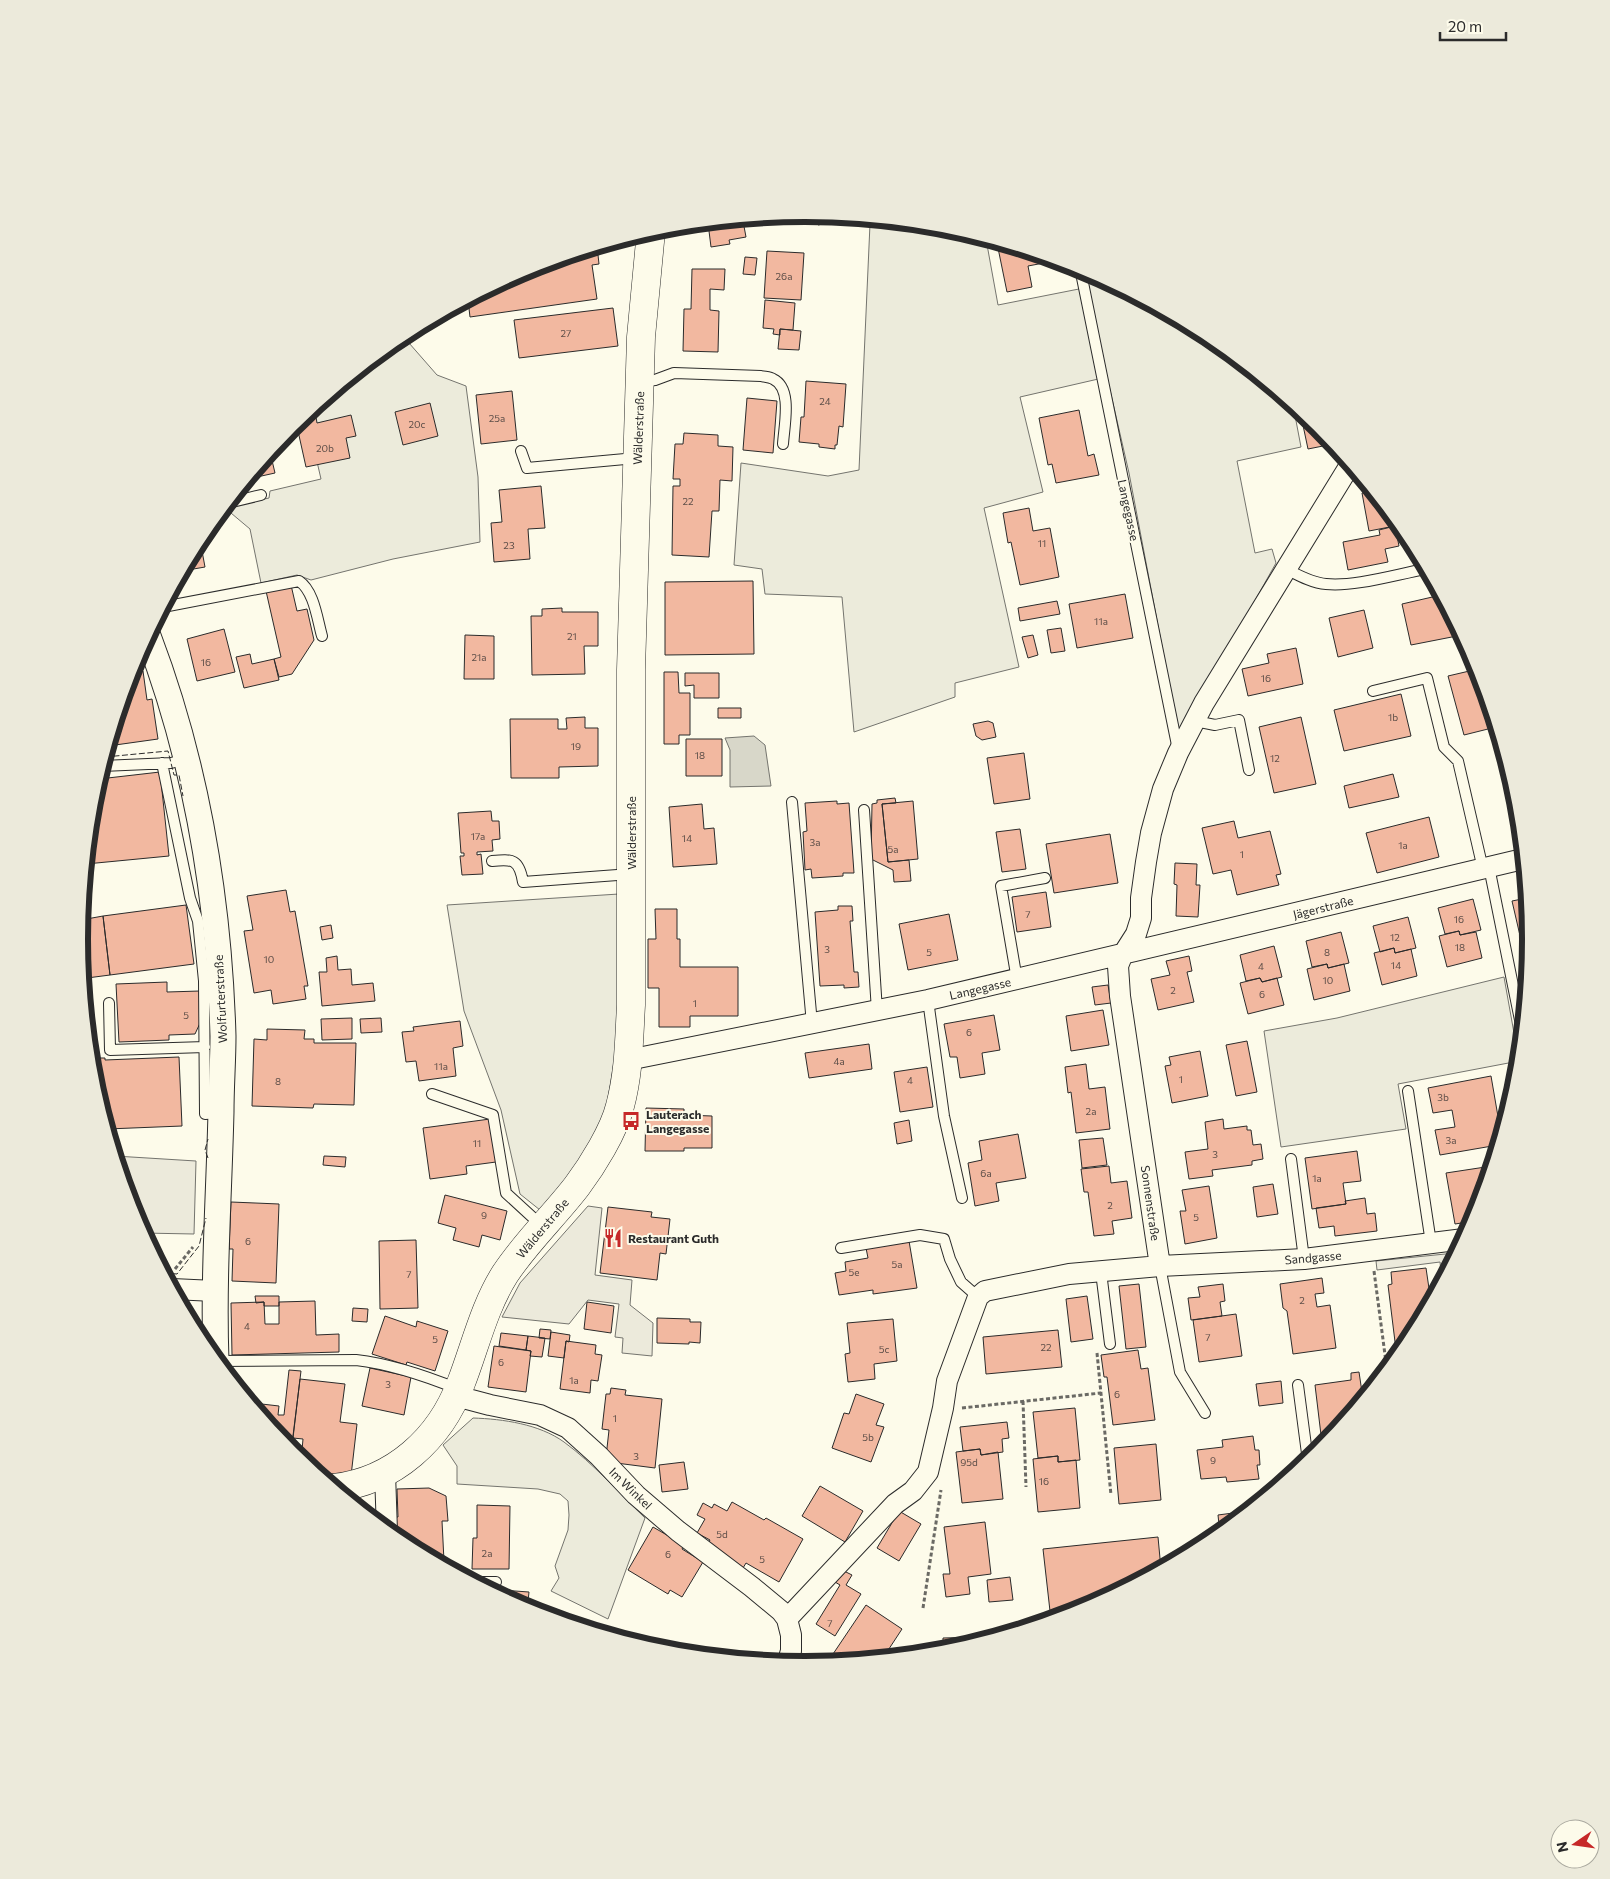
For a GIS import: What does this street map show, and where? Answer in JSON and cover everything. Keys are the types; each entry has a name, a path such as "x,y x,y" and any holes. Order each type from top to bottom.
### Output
{"main road":[{"name":"Wälderstraße","path":"341,1487 359,1484 385,1473 403,1462 420,1448 443,1420 457,1393 492,1299 505,1274 577,1186 600,1152 620,1108 628,1060 631,1005 631,670 641,337 650,239"}],"street":[{"path":"1122,956 1136,934 1142,918 1141,898 1151,833 1163,789 1178,753 1195,721 1347,470"},
{"name":"Wolfurterstraße","path":"149,649 194,784 212,890 220,967 223,1038 215,1291 216,1349"},
{"name":"Jägerstraße","path":"1122,956 1518,860"},
{"name":"Langegasse","path":"628,1060 928,1000 1122,956"},
{"name":"Sonnenstraße","path":"1122,956 1118,966 1120,996 1160,1266"},
{"name":"Sandgasse","path":"1160,1266 1304,1259 1456,1240"},
{"path":"789,1656 791,1635 787,1619 889,1509 913,1491 928,1472 943,1408 947,1381 978,1297 992,1288 1069,1274 1160,1266"},
{"path":"179,1289 215,1291"},
{"name":"Im Winkel","path":"457,1393 540,1415 568,1428 643,1501 678,1532 752,1587 787,1619"},
{"path":"385,1473 387,1522"}],"lane":[{"name":"Langegasse","path":"1082,278 1178,753"},
{"path":"640,382 655,380 674,373 773,378 782,386 786,395 783,444"},
{"path":"521,451 527,468 637,458"},
{"path":"238,501 262,495"},
{"path":"1286,569 1304,578 1325,584 1353,583 1420,570"},
{"path":"170,606 299,581 305,584 309,591 322,636"},
{"path":"1373,691 1426,678 1444,747 1458,761 1486,868 1518,1013"},
{"path":"1195,721 1215,725 1239,720 1249,770"},
{"path":"109,766 171,763 187,759"},
{"path":"162,763 190,898 198,921 204,982 205,1114 221,1113"},
{"path":"792,802 812,1024"},
{"path":"864,810 877,1010"},
{"path":"492,861 509,860 515,862 521,869 523,882 631,874"},
{"path":"1017,980 1001,886 1045,878"},
{"path":"928,1000 944,1116 962,1198"},
{"path":"109,1002 110,1050 205,1047"},
{"path":"1408,1091 1431,1244"},
{"path":"432,1094 493,1115 506,1192 542,1227"},
{"path":"1291,1159 1304,1259"},
{"path":"841,1248 920,1235 944,1239 950,1259 961,1282 978,1297"},
{"path":"1160,1266 1180,1372 1206,1413"},
{"path":"1101,1272 1110,1344"},
{"path":"225,1361 356,1360 373,1362 411,1372 457,1393"},
{"path":"1298,1384 1307,1452"},
{"path":"486,1582 496,1582"}],"path":[{"path":"1372,1251 1386,1360"},
{"path":"1110,1344 1096,1347 1111,1495"},
{"path":"961,1408 1101,1393"},
{"path":"1023,1401 1026,1487"},
{"path":"923,1608 942,1485"}],"shaded area":[{"path":"870,226 899,228 987,245 998,305 1089,287 1088,281 1122,296 1164,318 1204,343 1242,370 1278,400 1295,416 1301,447 1237,461 1255,553 1272,549 1276,563 1179,736 1129,473 1107,377 1020,397 1043,492 984,508 1019,667 955,683 955,697 854,732 842,597 765,594 762,569 734,565 741,463 828,476 859,470"},
{"path":"408,342 437,375 466,386 478,477 480,542 393,559 311,580 297,575 261,583 250,529 230,512 234,506 269,498 270,491 321,479 308,423 368,370 406,343"},
{"path":"754,736 765,745 771,786 730,787 730,750 725,738"},
{"path":"619,894 617,1044 605,1116 579,1166 540,1210 520,1194 501,1110 464,1011 447,905"},
{"path":"1504,977 1515,1039 1512,1062 1398,1084 1406,1129 1281,1147 1264,1031 1337,1018"},
{"path":"122,1156 196,1161 194,1234 150,1233"},
{"path":"588,1206 602,1208 595,1275 632,1280 630,1305 653,1323 652,1356 622,1353 623,1338 615,1337 619,1304 588,1300 569,1324 502,1317 520,1283"},
{"path":"1451,1253 1441,1271 1440,1262 1377,1270 1376,1261"},
{"path":"473,1418 520,1424 554,1436 586,1460 645,1518 608,1619 551,1591 559,1578 555,1566 568,1530 568,1501 560,1494 538,1489 457,1484 457,1466 443,1445"}],"building":[{"path":"744,225 746,237 729,240 730,244 711,247 709,228"},
{"path":"998,248 1044,263 1028,266 1032,287 1007,292"},
{"path":"767,251 804,253 801,300 764,298"},
{"path":"590,255 598,255 599,264 592,265 597,299 470,317 469,306 488,296 574,260"},
{"path":"745,257 757,258 755,275 743,274"},
{"path":"692,269 725,269 724,290 710,289 710,310 719,311 718,352 683,351 684,309 691,309"},
{"path":"765,300 795,303 793,330 780,329 780,335 773,334 774,329 763,328"},
{"path":"613,308 618,346 519,358 514,320"},
{"path":"780,329 801,331 799,350 778,349"},
{"path":"806,381 846,384 843,427 839,426 835,449 819,447 819,444 799,442 801,417 804,417"},
{"path":"512,391 517,440 481,444 476,395"},
{"path":"747,398 777,401 773,453 743,450"},
{"path":"430,403 438,436 403,445 395,412"},
{"path":"1079,410 1088,456 1094,454 1099,475 1056,483 1052,464 1048,465 1039,418"},
{"path":"351,415 356,436 346,438 350,458 306,467 298,432 313,418 316,417 317,423"},
{"path":"1303,423 1325,446 1308,449"},
{"path":"684,433 718,435 718,446 733,447 732,481 720,480 719,511 712,511 709,557 672,555 673,486 680,486 680,479 673,479 675,444 683,444"},
{"path":"272,460 275,473 257,477"},
{"path":"541,486 545,528 528,529 530,559 494,562 491,523 502,522 499,490"},
{"path":"1365,492 1391,527 1369,531 1362,493"},
{"path":"1029,508 1033,531 1050,528 1059,577 1020,585 1011,542 1008,543 1003,513"},
{"path":"1392,527 1397,534 1399,546 1385,549 1388,562 1348,570 1343,542 1380,535 1379,530"},
{"path":"202,551 205,567 191,569"},
{"path":"753,581 754,654 665,655 665,582"},
{"path":"291,585 297,611 307,609 314,640 292,674 279,677 274,659 281,657 266,591"},
{"path":"1125,594 1133,638 1077,648 1069,604"},
{"path":"1435,596 1455,636 1411,645 1402,604"},
{"path":"1057,601 1060,614 1020,621 1018,608"},
{"path":"562,608 562,612 598,612 598,646 584,646 585,674 532,675 531,616 542,616 542,609"},
{"path":"1364,610 1373,648 1338,657 1329,618"},
{"path":"1061,628 1065,651 1051,653 1047,630"},
{"path":"224,629 235,672 197,681 187,639"},
{"path":"465,635 494,636 494,679 464,679"},
{"path":"1033,635 1038,655 1028,658 1022,637"},
{"path":"1296,648 1303,684 1248,696 1242,669 1269,663 1267,654"},
{"path":"250,654 252,664 274,659 279,680 244,688 236,657"},
{"path":"143,671 147,700 152,699 158,739 115,745 126,709 140,672"},
{"path":"1470,671 1490,728 1464,735 1448,676"},
{"path":"664,672 678,672 679,693 690,693 690,735 679,735 679,744 664,744"},
{"path":"685,673 719,673 719,698 694,698 694,685 685,686"},
{"path":"1401,694 1411,736 1344,751 1334,710"},
{"path":"718,708 741,708 741,718 718,718"},
{"path":"585,717 585,728 598,728 598,766 559,767 559,778 511,778 510,719 558,719 558,729 567,729 566,718"},
{"path":"1301,717 1316,784 1274,793 1259,727"},
{"path":"988,721 993,723 996,737 982,740 976,736 973,724"},
{"path":"686,739 722,739 722,776 686,776"},
{"path":"1024,753 1030,799 994,804 987,758"},
{"path":"160,772 169,856 92,863 101,800 106,778"},
{"path":"1393,774 1399,797 1349,808 1344,786"},
{"path":"895,798 896,803 882,804 888,862 909,860 911,881 894,882 893,870 871,859 872,804 877,803 877,800"},
{"path":"837,801 837,804 849,803 854,873 843,873 843,876 812,878 811,869 805,870 803,832 807,831 805,803"},
{"path":"913,801 918,859 888,862 882,804"},
{"path":"702,804 704,829 714,828 717,864 673,867 669,807"},
{"path":"491,811 492,821 499,821 500,839 492,840 493,851 477,852 477,855 481,854 483,874 462,875 460,856 464,856 464,853 461,853 458,813"},
{"path":"1429,817 1439,857 1377,873 1366,833"},
{"path":"1234,821 1238,838 1270,831 1281,874 1276,875 1279,885 1237,895 1231,870 1213,874 1202,828"},
{"path":"1020,829 1026,869 1002,872 996,832"},
{"path":"1110,834 1118,883 1054,893 1046,844"},
{"path":"1175,863 1197,864 1196,885 1200,885 1198,917 1176,916 1177,885 1174,884"},
{"path":"286,890 290,912 295,911 308,986 304,986 306,999 273,1004 271,990 254,993 244,931 253,930 247,896"},
{"path":"1046,892 1051,927 1017,932 1012,897"},
{"path":"1473,899 1481,930 1460,935 1459,931 1445,934 1438,908"},
{"path":"1521,899 1521,940 1512,901"},
{"path":"186,905 194,964 110,975 103,916"},
{"path":"838,906 852,906 853,921 850,921 854,972 858,972 859,987 844,988 844,985 820,986 815,912 838,910"},
{"path":"655,909 677,909 677,939 680,939 680,967 738,967 738,1016 690,1016 690,1027 659,1027 659,988 648,988 648,939 656,939"},
{"path":"949,914 958,960 908,970 899,924"},
{"path":"103,916 110,975 89,978 88,919"},
{"path":"1408,917 1416,948 1395,953 1394,948 1380,952 1373,926"},
{"path":"331,925 333,938 322,940 320,927"},
{"path":"1459,931 1460,935 1476,932 1482,958 1447,967 1439,936"},
{"path":"1341,932 1349,963 1328,968 1327,964 1312,967 1306,941"},
{"path":"1274,946 1282,977 1262,982 1260,978 1246,981 1240,955"},
{"path":"1394,948 1395,953 1411,949 1417,976 1382,985 1374,953"},
{"path":"337,956 338,970 351,969 352,985 373,983 375,1001 322,1006 319,972 327,972 326,958"},
{"path":"1189,956 1192,971 1187,972 1194,1002 1158,1010 1151,979 1170,975 1166,961"},
{"path":"1327,964 1328,968 1344,964 1350,991 1314,1000 1307,969"},
{"path":"1260,978 1262,982 1277,978 1284,1005 1248,1014 1240,983"},
{"path":"167,982 167,992 200,991 201,1021 195,1034 169,1035 169,1040 119,1042 116,984"},
{"path":"1108,985 1111,1003 1095,1005 1092,987"},
{"path":"1103,1010 1109,1045 1071,1051 1066,1016"},
{"path":"994,1015 1000,1050 982,1053 985,1074 960,1078 957,1057 950,1057 944,1024"},
{"path":"352,1018 352,1039 322,1040 321,1019"},
{"path":"381,1018 382,1032 361,1033 360,1019"},
{"path":"460,1021 463,1046 453,1048 456,1076 419,1081 416,1061 406,1062 402,1032 414,1031 413,1027"},
{"path":"267,1029 305,1030 304,1039 314,1039 314,1043 356,1043 354,1105 314,1104 313,1108 252,1106 254,1039 267,1040"},
{"path":"1247,1041 1257,1092 1236,1096 1226,1045"},
{"path":"869,1044 872,1069 809,1078 805,1053"},
{"path":"1200,1051 1208,1096 1172,1103 1165,1066 1171,1065 1169,1057"},
{"path":"179,1057 182,1126 113,1129 98,1058 105,1058 105,1060"},
{"path":"1086,1064 1089,1089 1105,1087 1110,1129 1076,1133 1071,1092 1068,1093 1065,1067"},
{"path":"927,1067 933,1107 900,1112 894,1072"},
{"path":"1491,1076 1499,1121 1491,1146 1440,1155 1435,1130 1455,1127 1452,1110 1433,1113 1428,1088"},
{"path":"646,1108 684,1109 684,1115 712,1116 712,1148 684,1148 684,1151 645,1151"},
{"path":"490,1119 496,1162 466,1166 467,1174 430,1179 423,1128"},
{"path":"1223,1119 1224,1129 1247,1126 1247,1130 1251,1130 1253,1145 1261,1144 1263,1159 1252,1161 1252,1165 1212,1170 1213,1176 1189,1179 1185,1152 1208,1149 1205,1122"},
{"path":"909,1120 912,1141 897,1144 894,1123"},
{"path":"1018,1134 1026,1178 996,1183 999,1201 975,1206 968,1163 982,1160 979,1141"},
{"path":"1103,1138 1107,1165 1082,1168 1079,1140"},
{"path":"1357,1151 1361,1181 1343,1183 1346,1204 1312,1209 1305,1158"},
{"path":"324,1156 346,1157 345,1167 323,1165"},
{"path":"1109,1166 1111,1183 1127,1181 1132,1218 1112,1221 1114,1234 1094,1236 1088,1192 1084,1192 1081,1169"},
{"path":"1485,1167 1464,1223 1455,1224 1446,1173"},
{"path":"1273,1184 1278,1214 1257,1217 1253,1187"},
{"path":"1209,1186 1217,1238 1185,1244 1180,1211 1186,1211 1182,1190"},
{"path":"445,1195 507,1211 500,1240 482,1235 479,1247 453,1240 456,1228 438,1223"},
{"path":"1365,1198 1367,1214 1375,1213 1377,1231 1335,1236 1334,1226 1319,1228 1316,1208 1346,1204 1345,1201"},
{"path":"231,1202 279,1204 276,1283 232,1281 233,1249 229,1249"},
{"path":"608,1207 652,1212 651,1217 670,1219 666,1254 660,1253 657,1280 600,1273"},
{"path":"416,1240 418,1308 380,1309 379,1241"},
{"path":"909,1241 917,1288 873,1294 873,1290 839,1295 835,1273 846,1271 845,1262 868,1258 866,1248"},
{"path":"1426,1268 1429,1292 1396,1347 1388,1285 1392,1284 1391,1272"},
{"path":"1322,1278 1324,1293 1315,1294 1317,1307 1330,1305 1336,1348 1293,1354 1287,1311 1283,1308 1280,1284"},
{"path":"1139,1284 1146,1347 1126,1349 1119,1286"},
{"path":"1223,1284 1225,1301 1220,1302 1222,1316 1191,1320 1188,1298 1200,1297 1198,1287"},
{"path":"255,1296 279,1296 279,1306 264,1306 264,1302 256,1303"},
{"path":"1087,1296 1093,1339 1071,1342 1066,1299"},
{"path":"315,1301 316,1335 339,1334 339,1352 232,1355 231,1303 264,1302 265,1324 279,1324 279,1302"},
{"path":"587,1302 614,1306 611,1333 584,1329"},
{"path":"353,1308 368,1309 367,1322 352,1321"},
{"path":"1236,1314 1242,1356 1199,1362 1193,1320"},
{"path":"385,1316 416,1327 417,1321 448,1331 435,1371 407,1362 406,1365 372,1354"},
{"path":"657,1318 690,1319 690,1322 701,1322 700,1343 657,1343"},
{"path":"893,1319 897,1361 874,1364 875,1379 848,1382 845,1354 850,1353 847,1323"},
{"path":"540,1329 551,1330 550,1339 539,1338"},
{"path":"1058,1330 1062,1367 986,1374 983,1337"},
{"path":"551,1332 570,1335 569,1342 566,1341 564,1358 548,1356"},
{"path":"501,1333 528,1336 526,1350 499,1346"},
{"path":"528,1336 545,1338 542,1357 530,1356 531,1351 526,1350"},
{"path":"566,1341 596,1345 595,1354 602,1355 598,1381 591,1380 590,1393 560,1389"},
{"path":"494,1346 531,1351 526,1392 488,1387"},
{"path":"1138,1350 1141,1369 1148,1368 1155,1420 1113,1425 1107,1377 1104,1377 1101,1355"},
{"path":"370,1368 411,1377 404,1415 362,1406"},
{"path":"289,1370 301,1371 292,1441 258,1404 279,1406 278,1415 284,1415"},
{"path":"1359,1372 1362,1391 1344,1413 1324,1435 1321,1435 1315,1385 1351,1380 1351,1373"},
{"path":"300,1379 345,1384 340,1422 357,1424 351,1476 326,1473 302,1451 303,1439 293,1438"},
{"path":"1281,1381 1283,1403 1259,1406 1256,1384"},
{"path":"611,1388 626,1390 625,1395 662,1399 655,1468 616,1463 606,1457 609,1430 602,1429 606,1394 610,1394"},
{"path":"856,1394 884,1404 876,1425 884,1427 871,1462 832,1448 844,1413 849,1414"},
{"path":"1075,1408 1080,1460 1058,1462 1058,1456 1038,1458 1033,1412"},
{"path":"1007,1422 1009,1438 1002,1439 1003,1452 981,1455 980,1449 963,1451 960,1427"},
{"path":"1253,1436 1255,1450 1259,1450 1260,1465 1257,1465 1259,1479 1227,1482 1226,1477 1201,1479 1197,1450 1223,1447 1222,1440"},
{"path":"1156,1444 1161,1500 1119,1504 1114,1448"},
{"path":"980,1449 981,1455 998,1452 1003,1499 962,1503 956,1452"},
{"path":"1058,1456 1058,1462 1076,1460 1080,1508 1038,1512 1033,1459"},
{"path":"684,1462 688,1489 662,1492 659,1465"},
{"path":"820,1486 863,1511 845,1542 802,1516"},
{"path":"429,1488 446,1496 448,1521 442,1521 444,1560 392,1526 392,1517 398,1517 397,1489"},
{"path":"732,1502 764,1520 766,1518 803,1539 779,1582 746,1563 743,1568 706,1547 710,1540 697,1533 705,1519 697,1515 703,1503 712,1508 714,1504 727,1511"},
{"path":"477,1505 510,1506 509,1569 472,1569 473,1538 477,1538"},
{"path":"899,1511 921,1524 899,1561 877,1548"},
{"path":"1233,1513 1233,1515 1219,1525 1218,1515"},
{"path":"985,1522 991,1574 968,1577 970,1594 946,1597 943,1574 950,1574 944,1527"},
{"path":"653,1527 684,1545 682,1549 703,1562 682,1597 670,1590 668,1594 628,1570"},
{"path":"1158,1537 1160,1563 1122,1583 1050,1613 1043,1549"},
{"path":"842,1570 852,1575 846,1585 861,1594 835,1636 816,1624 840,1585 835,1582"},
{"path":"1010,1577 1013,1600 989,1602 987,1580"},
{"path":"504,1590 529,1592 528,1601"},
{"path":"866,1605 902,1629 887,1652 832,1656"},
{"path":"971,1637 943,1643 943,1638"}],"fence":[{"path":"111,756 168,751 174,775 179,775 183,796"},
{"path":"208,1139 205,1150 208,1158"},
{"path":"170,1273 177,1274 199,1246 206,1218"}],"place":[{"name":"Lauterach Langegasse","path":"631,1121"},
{"name":"Restaurant Guth","path":"613,1238"}]}
